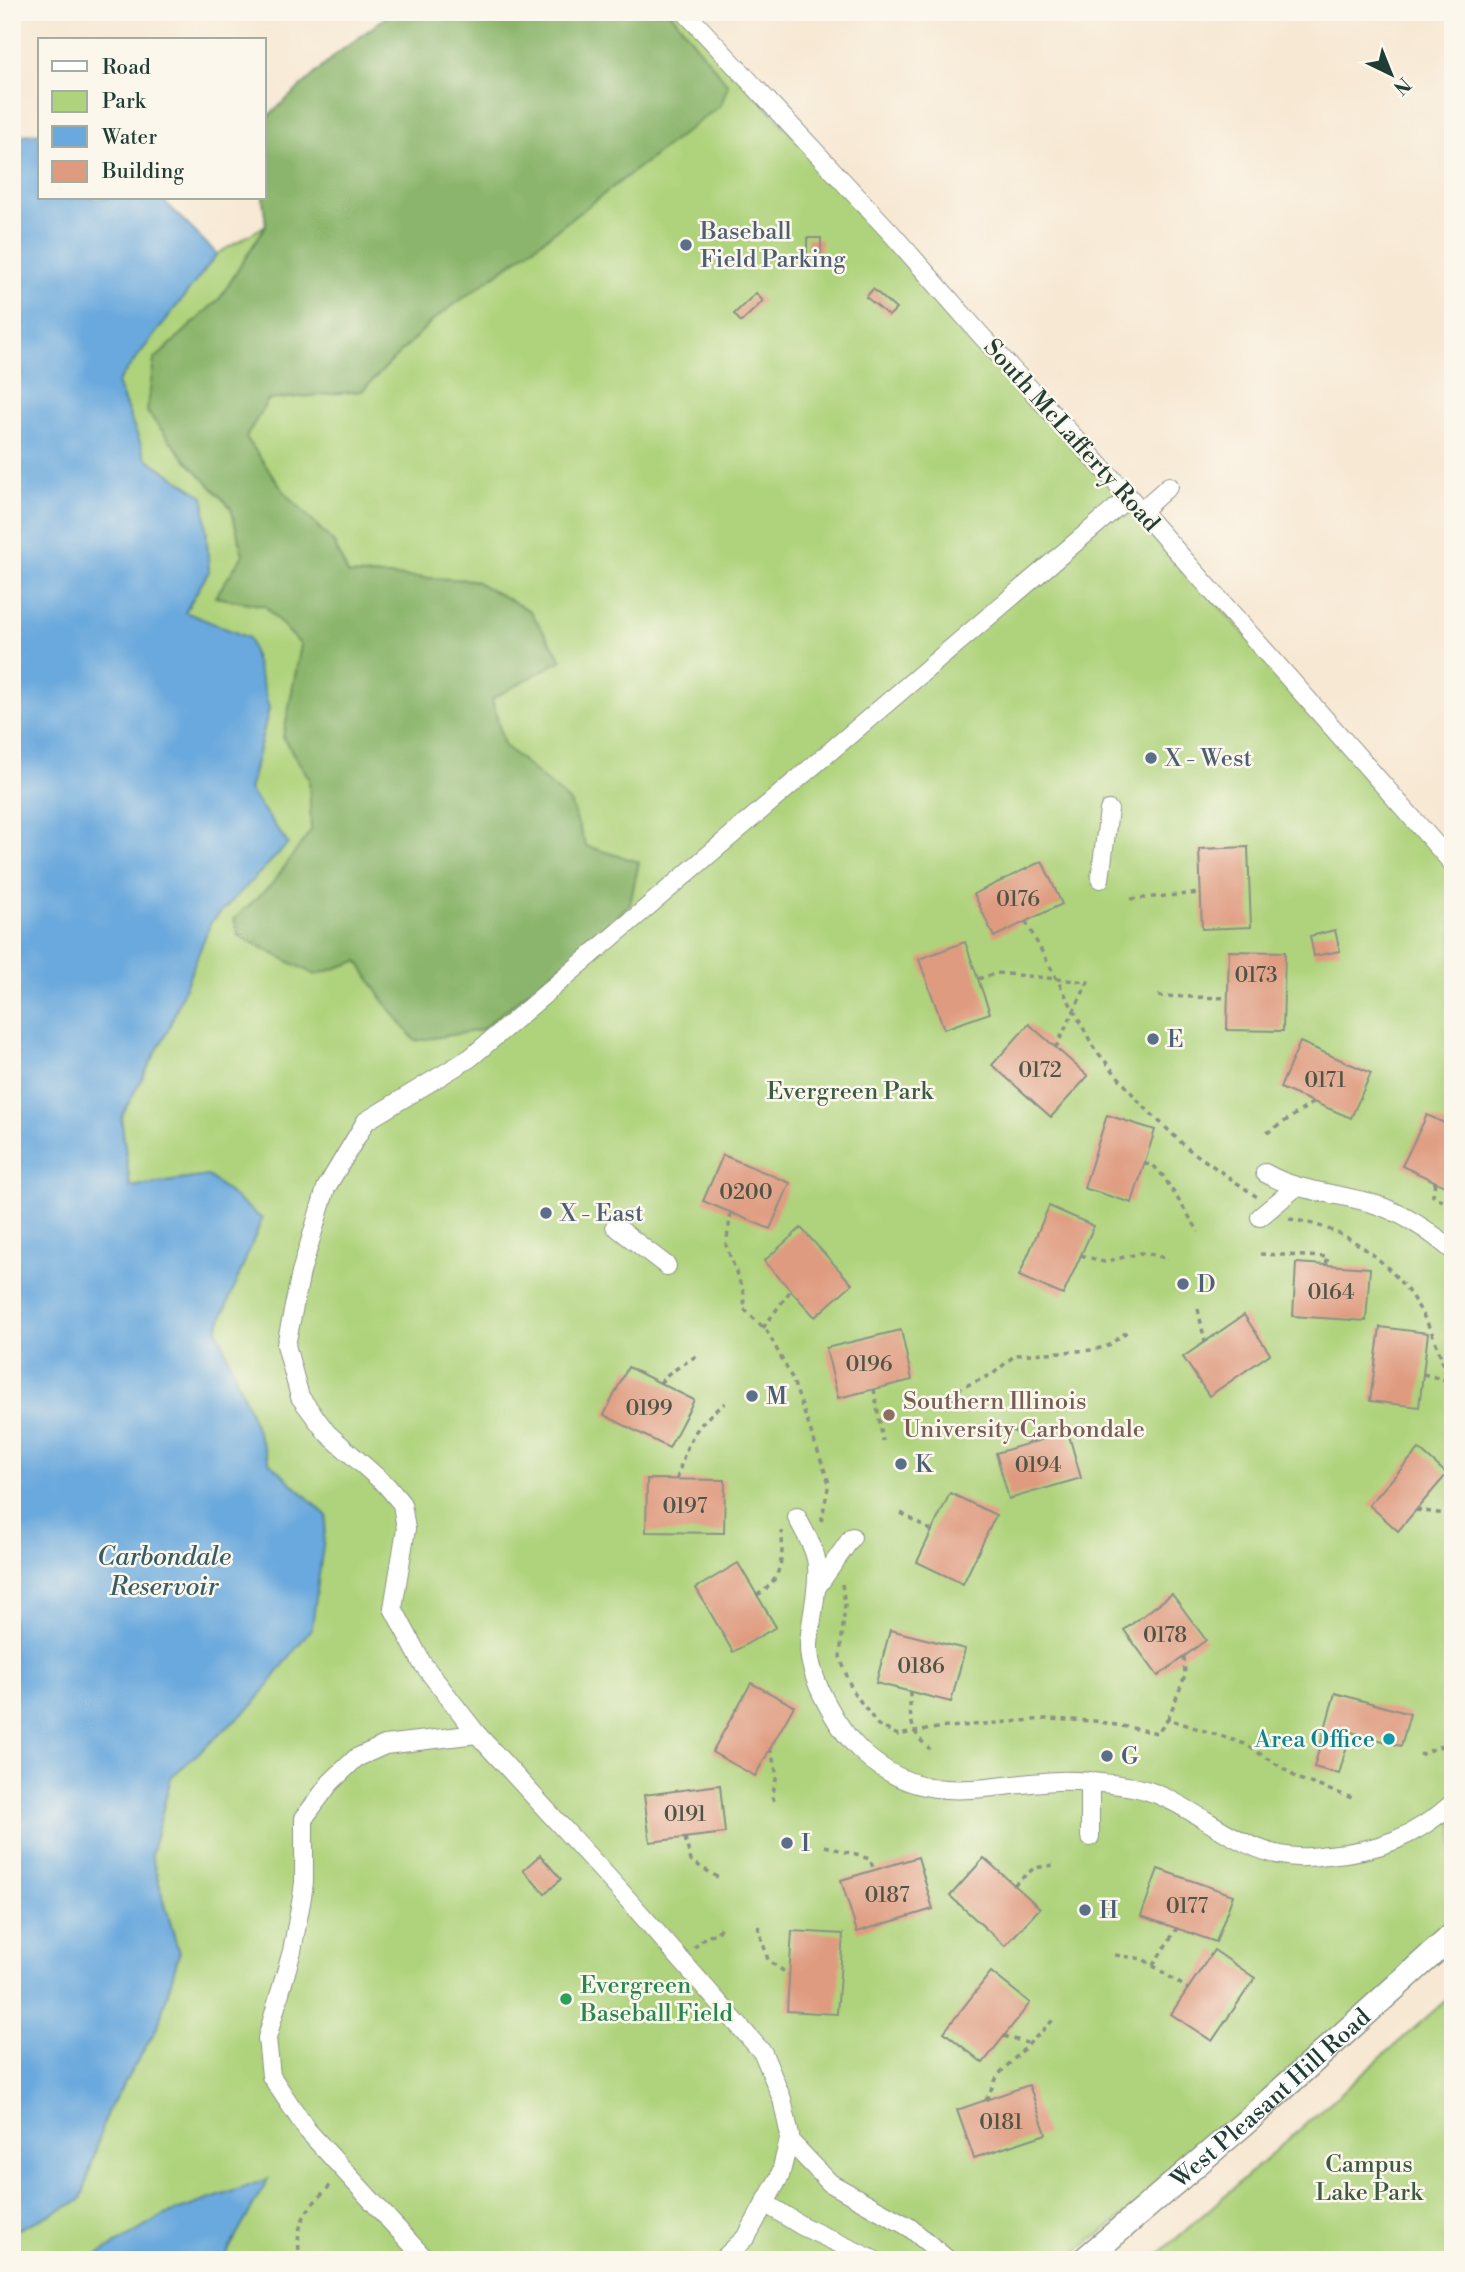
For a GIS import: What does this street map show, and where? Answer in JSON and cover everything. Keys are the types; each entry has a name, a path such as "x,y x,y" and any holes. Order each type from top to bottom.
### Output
{"street":[{"name":"South McLafferty Road","path":"685,12 892,234 1453,864"},
{"path":"722,2260 747,2236 780,2176 790,2136 782,2099 763,2053 477,1734 422,1663 393,1608 407,1529 402,1504 387,1486 327,1433 300,1397 286,1345 301,1272 326,1188 366,1121 470,1058 1135,504 1169,486"},
{"path":"1100,879 1109,810"},
{"path":"1265,1173 1296,1188 1384,1208 1424,1227 1453,1251"},
{"path":"1266,1212 1296,1188"},
{"path":"615,1226 667,1266"},
{"path":"790,1521 817,1562 809,1648 818,1684 828,1709 841,1730 862,1753 919,1786 941,1790 992,1789 1057,1781 1090,1781 1132,1786 1166,1798 1236,1839 1265,1852 1297,1857 1348,1853 1387,1845 1414,1832 1453,1804"},
{"path":"815,1590 852,1536"},
{"path":"426,2260 307,2130 271,2076 267,2038 292,1951 302,1897 304,1818 330,1783 356,1758 385,1745 477,1734"},
{"path":"1090,1781 1090,1837"},
{"name":"West Pleasant Hill Road","path":"1084,2260 1247,2120 1453,1935"},
{"path":"789,2140 830,2183 909,2227 948,2260"},
{"path":"765,2203 802,2226 874,2260"}],"path":[{"path":"1132,899 1201,893"},
{"path":"1026,922 1094,1048 1140,1103 1187,1148 1250,1194 1266,1212 1327,1227 1350,1238 1381,1260 1416,1301 1432,1335 1447,1381 1453,1419"},
{"path":"978,979 997,973 1088,982 1056,1047"},
{"path":"1158,996 1228,998"},
{"path":"1266,1133 1314,1102"},
{"path":"1144,1164 1153,1165 1163,1176 1199,1232"},
{"path":"1435,1182 1433,1196 1453,1206"},
{"path":"731,1213 726,1245 744,1294 744,1309 763,1328 792,1378 829,1483 821,1524"},
{"path":"1081,1255 1104,1262 1141,1252 1168,1260"},
{"path":"1260,1254 1328,1257 1326,1265"},
{"path":"763,1328 791,1290"},
{"path":"1198,1309 1205,1342"},
{"path":"951,1399 961,1388 993,1374 1015,1355 1093,1350 1108,1346 1128,1331"},
{"path":"660,1383 668,1374 696,1356"},
{"path":"1423,1374 1453,1382"},
{"path":"874,1389 883,1441"},
{"path":"677,1479 687,1445 704,1419 725,1403"},
{"path":"962,1432 1009,1427 1020,1433 1028,1443"},
{"path":"1416,1510 1453,1515"},
{"path":"901,1513 932,1531"},
{"path":"757,1595 769,1588 779,1571 790,1521"},
{"path":"832,1563 841,1580 845,1605 840,1657 852,1690 878,1725 898,1735 937,1728 1045,1719 1095,1721 1158,1733 1168,1719 1185,1676 1184,1656"},
{"path":"910,1692 910,1717 914,1733 930,1749"},
{"path":"1168,1719 1245,1744 1299,1779 1355,1798"},
{"path":"1420,1755 1443,1745 1453,1727"},
{"path":"770,1748 777,1775 772,1797 777,1805"},
{"path":"685,1838 691,1861 719,1878"},
{"path":"825,1846 870,1859 874,1871"},
{"path":"1014,1885 1034,1868 1055,1865"},
{"path":"681,1960 707,1935 716,1934 723,1924"},
{"path":"758,1926 768,1960 789,1975"},
{"path":"1153,1966 1177,1928"},
{"path":"1115,1955 1143,1959 1188,1989"},
{"path":"986,2100 998,2075 1027,2043 1056,2017"},
{"path":"1004,2036 1027,2043"},
{"path":"301,2260 298,2238 301,2223 315,2200 346,2172"}],"green space":[{"name":"Evergreen Park","path":"393,12 681,12 1453,864 1453,1935 1247,2121 1066,2260 223,2260 267,2180 165,2215 89,2260 12,2260 12,2232 81,2200 107,2112 158,2026 179,1953 151,1855 171,1777 254,1704 327,1516 269,1462 217,1329 262,1219 208,1176 130,1187 121,1117 168,1030 211,922 288,844 249,791 269,708 185,612 209,571 204,497 146,458 117,383 217,254 266,225 263,200 266,200 266,118 337,54"},
{"path":"393,12 670,12 728,85 721,105 433,320 362,391 268,400 246,437 285,493 334,543 348,574 473,580 530,611 562,660 492,699 504,745 570,802 586,846 639,862 630,904 576,954 481,1030 415,1041 383,1000 358,961 315,975 239,936 234,919 272,884 311,830 309,778 283,738 301,645 265,606 215,597 243,555 231,508 186,460 147,412 154,360 220,298 266,225 263,200 266,200 266,118 337,54"},
{"name":"Campus Lake Park","path":"1453,1994 1453,2260 1152,2260"}],"water":[{"name":"Carbondale Reservoir","path":"38,133 38,200 163,200 217,254 117,383 146,458 204,497 209,571 185,612 249,638 269,708 249,790 288,844 211,922 168,1030 121,1117 130,1187 208,1176 262,1219 217,1329 269,1462 327,1516 312,1627 254,1704 171,1777 151,1855 179,1953 158,2026 107,2112 81,2200 12,2232 12,136"},
{"path":"268,2179 223,2260 89,2260 165,2215"}],"building":[{"path":"807,238 821,238 821,255 807,256"},
{"path":"873,289 896,309 889,316 866,297"},
{"path":"756,293 763,301 741,322 734,314"},
{"path":"1248,847 1251,927 1202,929 1199,849"},
{"path":"1042,861 1062,904 994,937 974,894"},
{"path":"1335,930 1340,951 1314,956 1310,936"},
{"path":"965,942 990,1013 944,1029 919,959"},
{"path":"1229,951 1285,952 1283,1031 1227,1030"},
{"path":"1029,1024 1088,1076 1051,1117 992,1065"},
{"path":"1300,1042 1371,1073 1351,1118 1280,1088"},
{"path":"1107,1115 1155,1130 1132,1203 1084,1188"},
{"path":"1427,1115 1453,1127 1453,1190 1402,1166"},
{"path":"723,1155 790,1183 770,1229 703,1201"},
{"path":"1049,1206 1094,1226 1063,1295 1019,1276"},
{"path":"801,1228 852,1284 815,1317 764,1261"},
{"path":"1296,1263 1370,1268 1366,1321 1293,1316"},
{"path":"1244,1315 1270,1354 1209,1396 1183,1357"},
{"path":"1380,1327 1428,1333 1419,1407 1370,1401"},
{"path":"901,1330 912,1380 838,1398 826,1348"},
{"path":"628,1367 694,1400 669,1448 604,1415"},
{"path":"1068,1432 1081,1478 1009,1499 996,1453"},
{"path":"1419,1449 1447,1474 1398,1531 1369,1505"},
{"path":"647,1479 725,1480 724,1533 646,1532"},
{"path":"950,1493 996,1515 963,1584 917,1562"},
{"path":"738,1563 776,1627 733,1652 696,1588"},
{"path":"1172,1594 1206,1640 1158,1676 1124,1630"},
{"path":"890,1630 965,1649 951,1702 876,1683"},
{"path":"751,1683 794,1706 755,1776 712,1752"},
{"name":"Area Office","path":"1335,1693 1410,1714 1401,1746 1351,1732 1339,1774 1314,1767"},
{"path":"720,1785 725,1833 650,1842 644,1795"},
{"path":"540,1855 561,1879 545,1894 523,1870"},
{"path":"918,1857 933,1909 857,1932 841,1880"},
{"path":"984,1858 1040,1908 1005,1946 950,1896"},
{"path":"1158,1869 1233,1895 1216,1942 1141,1916"},
{"path":"792,1931 843,1934 837,2014 787,2011"},
{"path":"1214,1950 1255,1978 1212,2041 1171,2014"},
{"path":"991,1972 1030,2003 983,2063 944,2032"},
{"path":"1029,2085 1046,2134 974,2158 957,2110"}],"place":[{"name":"Baseball Field Parking","path":"686,245"},
{"name":"X - West","path":"1151,758"},
{"name":"E","path":"1153,1039"},
{"name":"X - East","path":"546,1213"},
{"name":"D","path":"1183,1284"},
{"name":"M","path":"752,1396"},
{"name":"Southern Illinois University Carbondale","path":"889,1415"},
{"name":"K","path":"901,1464"},
{"name":"Area Office","path":"1389,1739"},
{"name":"G","path":"1107,1756"},
{"name":"I","path":"787,1843"},
{"name":"H","path":"1085,1910"},
{"name":"Evergreen Baseball Field","path":"566,1999"}]}
